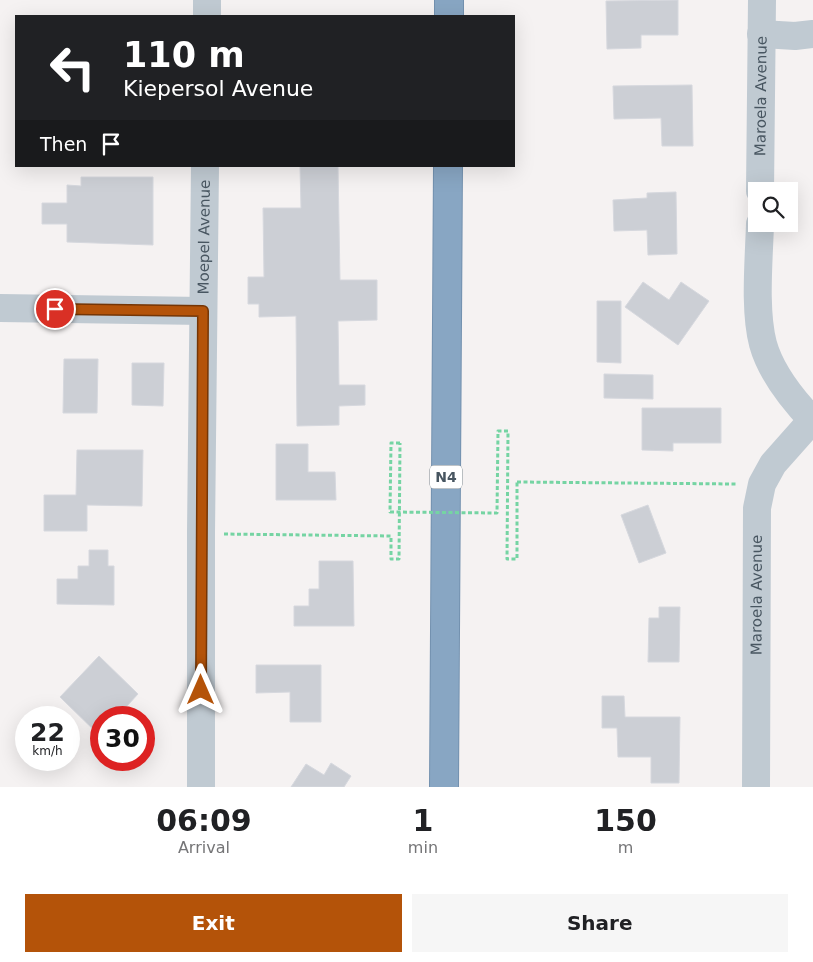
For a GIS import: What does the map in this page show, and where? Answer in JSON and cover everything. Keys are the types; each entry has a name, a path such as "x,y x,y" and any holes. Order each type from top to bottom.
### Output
{"highway":[{"path":"449,0 449,15"},
{"name":"N4","path":"444,787 448,167"}],"street":[{"path":"207,0 207,15"},
{"name":"Maroela Avenue","path":"760,182 762,0"},
{"path":"761,34 795,36 813,34"},
{"name":"Moepel Avenue","path":"200,787 205,167"},
{"path":"760,232 759,323 763,343 769,361 783,386 813,420"},
{"path":"0,308 203,311"},
{"name":"Maroela Avenue","path":"756,787 757,508 762,484 772,464 813,420"}],"path":[{"path":"201,533 391,536 391,559 399,559 400,530 400,520 400,511 400,501 400,482 400,472 400,443 391,443 390,512 400,512 409,512 419,512 458,512 497,513 498,431 508,432 506,559 517,560 517,482 762,484"}],"building":[{"path":"678,0 678,35 641,35 641,48 607,49 606,1"},
{"path":"692,85 693,146 662,146 661,118 614,119 613,86"},
{"path":"300,167 338,167 340,280 377,280 377,320 338,321 339,385 365,385 365,405 339,406 339,425 297,426 296,316 259,317 259,304 248,304 248,277 264,277 263,208 301,208"},
{"path":"81,177 153,177 153,245 67,242 67,224 42,224 42,203 67,203 67,185 81,186"},
{"path":"676,192 677,254 648,255 647,230 614,231 613,200 647,198 647,193"},
{"path":"643,282 669,300 681,282 709,301 678,345 625,307"},
{"path":"597,301 621,301 621,363 597,362"},
{"path":"64,359 98,359 97,413 63,413"},
{"path":"132,363 164,363 163,406 132,405"},
{"path":"604,374 653,375 653,399 604,398"},
{"path":"642,408 721,408 721,443 673,443 673,451 642,450"},
{"path":"276,444 308,444 308,472 335,472 336,500 276,500"},
{"path":"77,450 143,450 142,506 87,505 87,531 44,531 44,495 76,495"},
{"path":"648,505 666,553 639,563 621,515"},
{"path":"89,550 108,550 108,566 114,566 114,605 57,604 57,579 78,579 78,566 89,566"},
{"path":"319,561 353,561 354,626 294,626 294,606 309,606 309,589 319,589"},
{"path":"659,607 680,607 679,662 648,662 649,618 659,618"},
{"path":"99,656 138,694 127,706 90,706 90,726 80,717 80,706 69,706 60,697"},
{"path":"256,665 321,665 321,722 290,722 290,692 256,693"},
{"path":"602,696 624,696 625,717 680,717 679,783 651,783 651,757 618,757 617,728 602,728"},
{"path":"331,763 351,776 344,787 291,787 306,764 324,775"}],"route":[{"path":"55,309 203,311 201,690"}]}
